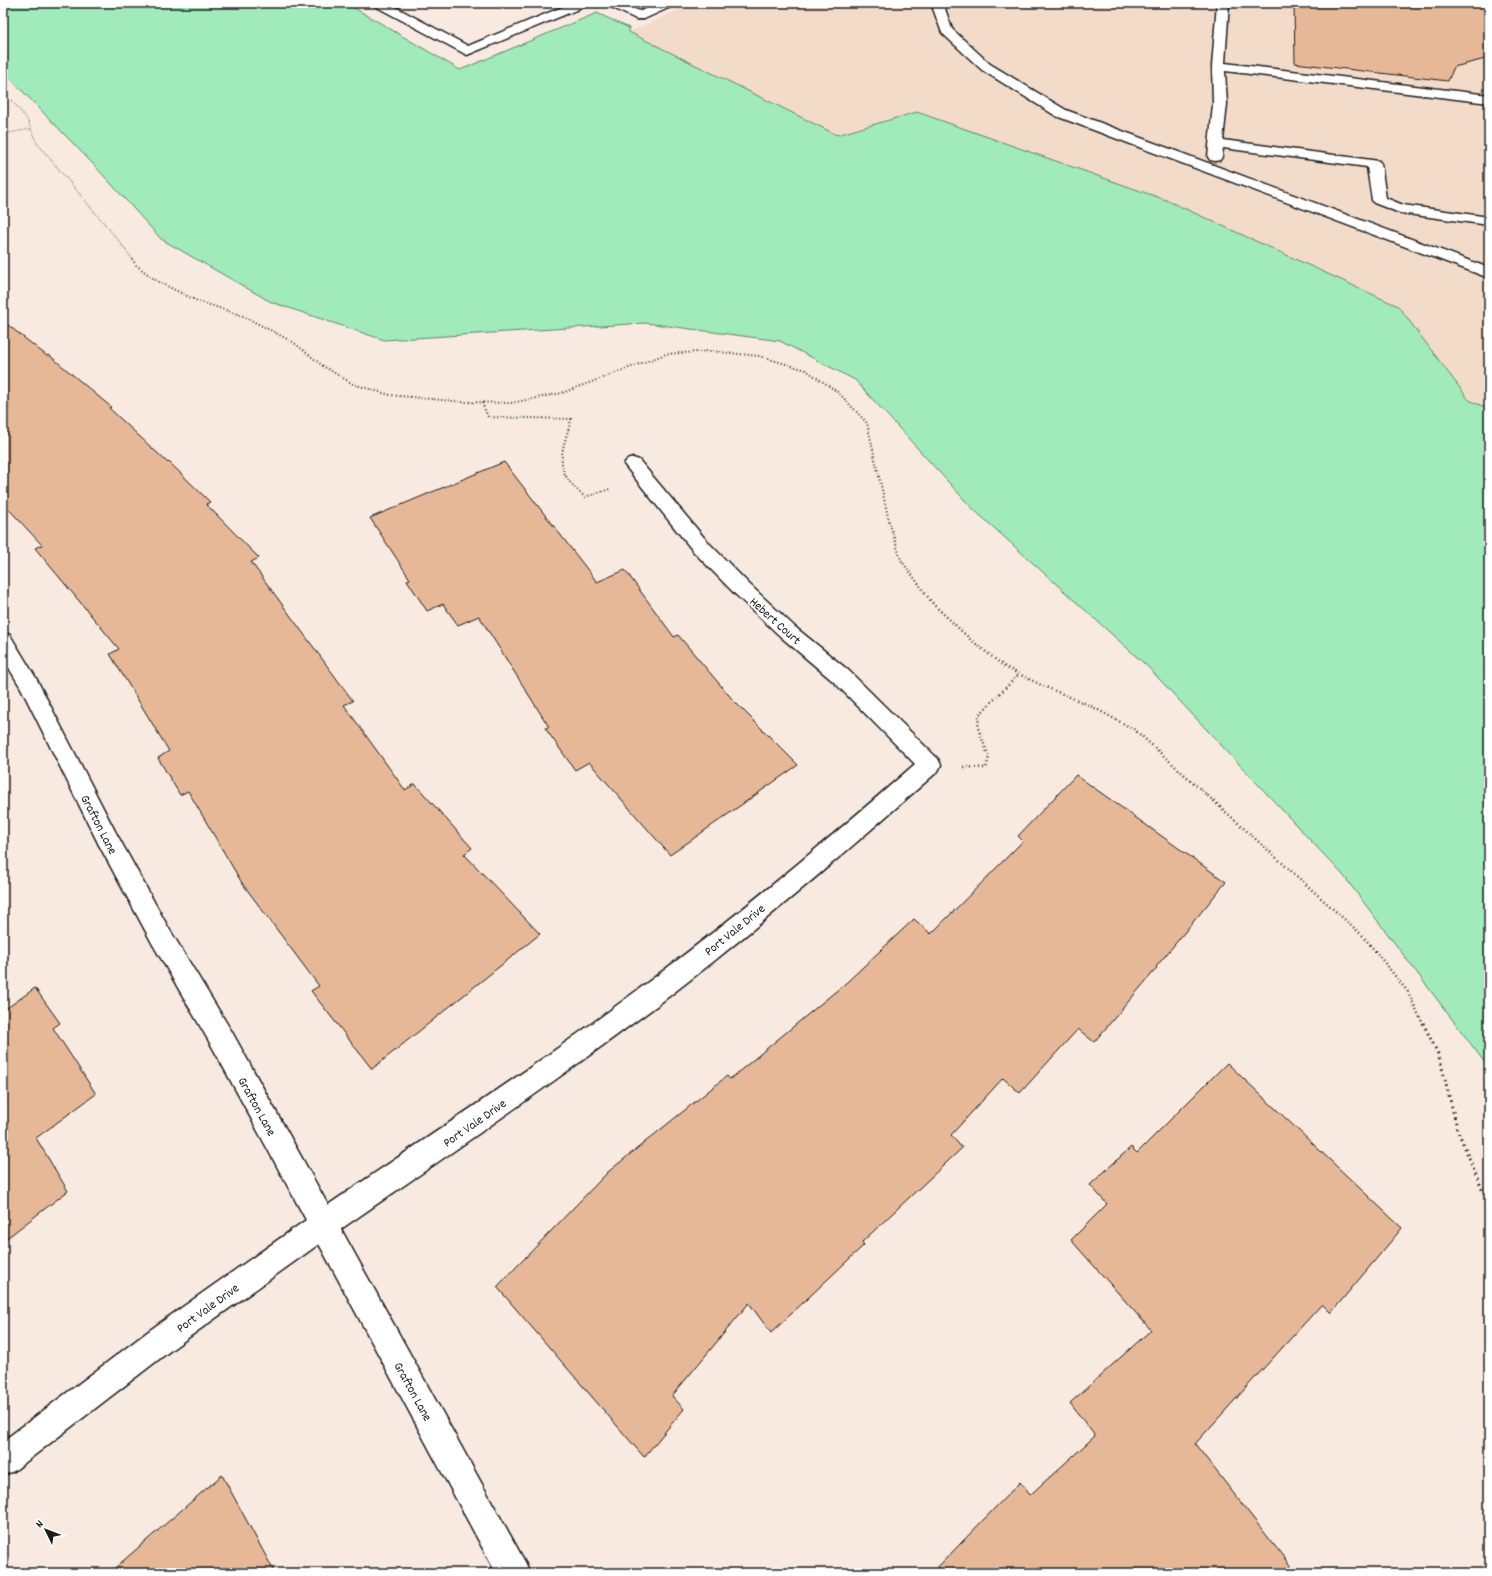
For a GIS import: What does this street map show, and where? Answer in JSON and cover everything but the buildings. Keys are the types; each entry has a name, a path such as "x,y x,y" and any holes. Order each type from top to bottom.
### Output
{"street":[{"path":"379,3 467,51 582,3"},
{"path":"613,3 640,16 669,3"},
{"path":"937,3 946,30 986,67 1062,113 1489,273"},
{"path":"1214,170 1220,104 1218,66 1223,3"},
{"path":"1218,66 1489,99"},
{"path":"1473,97 1473,88 1476,82"},
{"path":"1216,143 1374,164 1379,200 1400,209 1489,222"},
{"name":"Hebert Court","path":"638,471 700,546 742,589 788,632 841,676 930,765"},
{"name":"Grafton Lane","path":"3,640 29,684 107,838 160,935 223,1041 514,1573"},
{"name":"Port Vale Drive","path":"3,1460 48,1424 190,1318 474,1122 611,1025 731,933 930,765"}],"path":[{"path":"3,95 13,102 27,119 36,142 119,241 136,265 158,281 195,300 243,316 293,342 323,366 353,384 390,395 463,402 511,403 562,393 666,354 710,351 759,356 806,370 839,393 866,423 889,521 901,560 934,605 971,640 1005,667 1041,685 1091,706 1135,730 1363,936 1408,992 1439,1056 1458,1130 1489,1206"},
{"path":"3,134 31,129"},
{"path":"482,403 488,417 571,418 561,456 562,469 568,481 586,497 638,471"},
{"path":"930,765 986,768 989,757 978,728 979,715 1019,674"}],"shaded area":[{"path":"694,3 1489,3 1489,409 1469,400 1398,306 917,112 837,135 629,32"}],"green space":[{"path":"3,3 346,3 460,70 597,13 629,28 629,32 837,135 917,112 1166,200 1398,306 1469,400 1489,409 1489,1068 1343,875 1147,666 972,508 855,380 780,341 646,323 384,340 271,302 161,239 95,166 3,71"}]}
